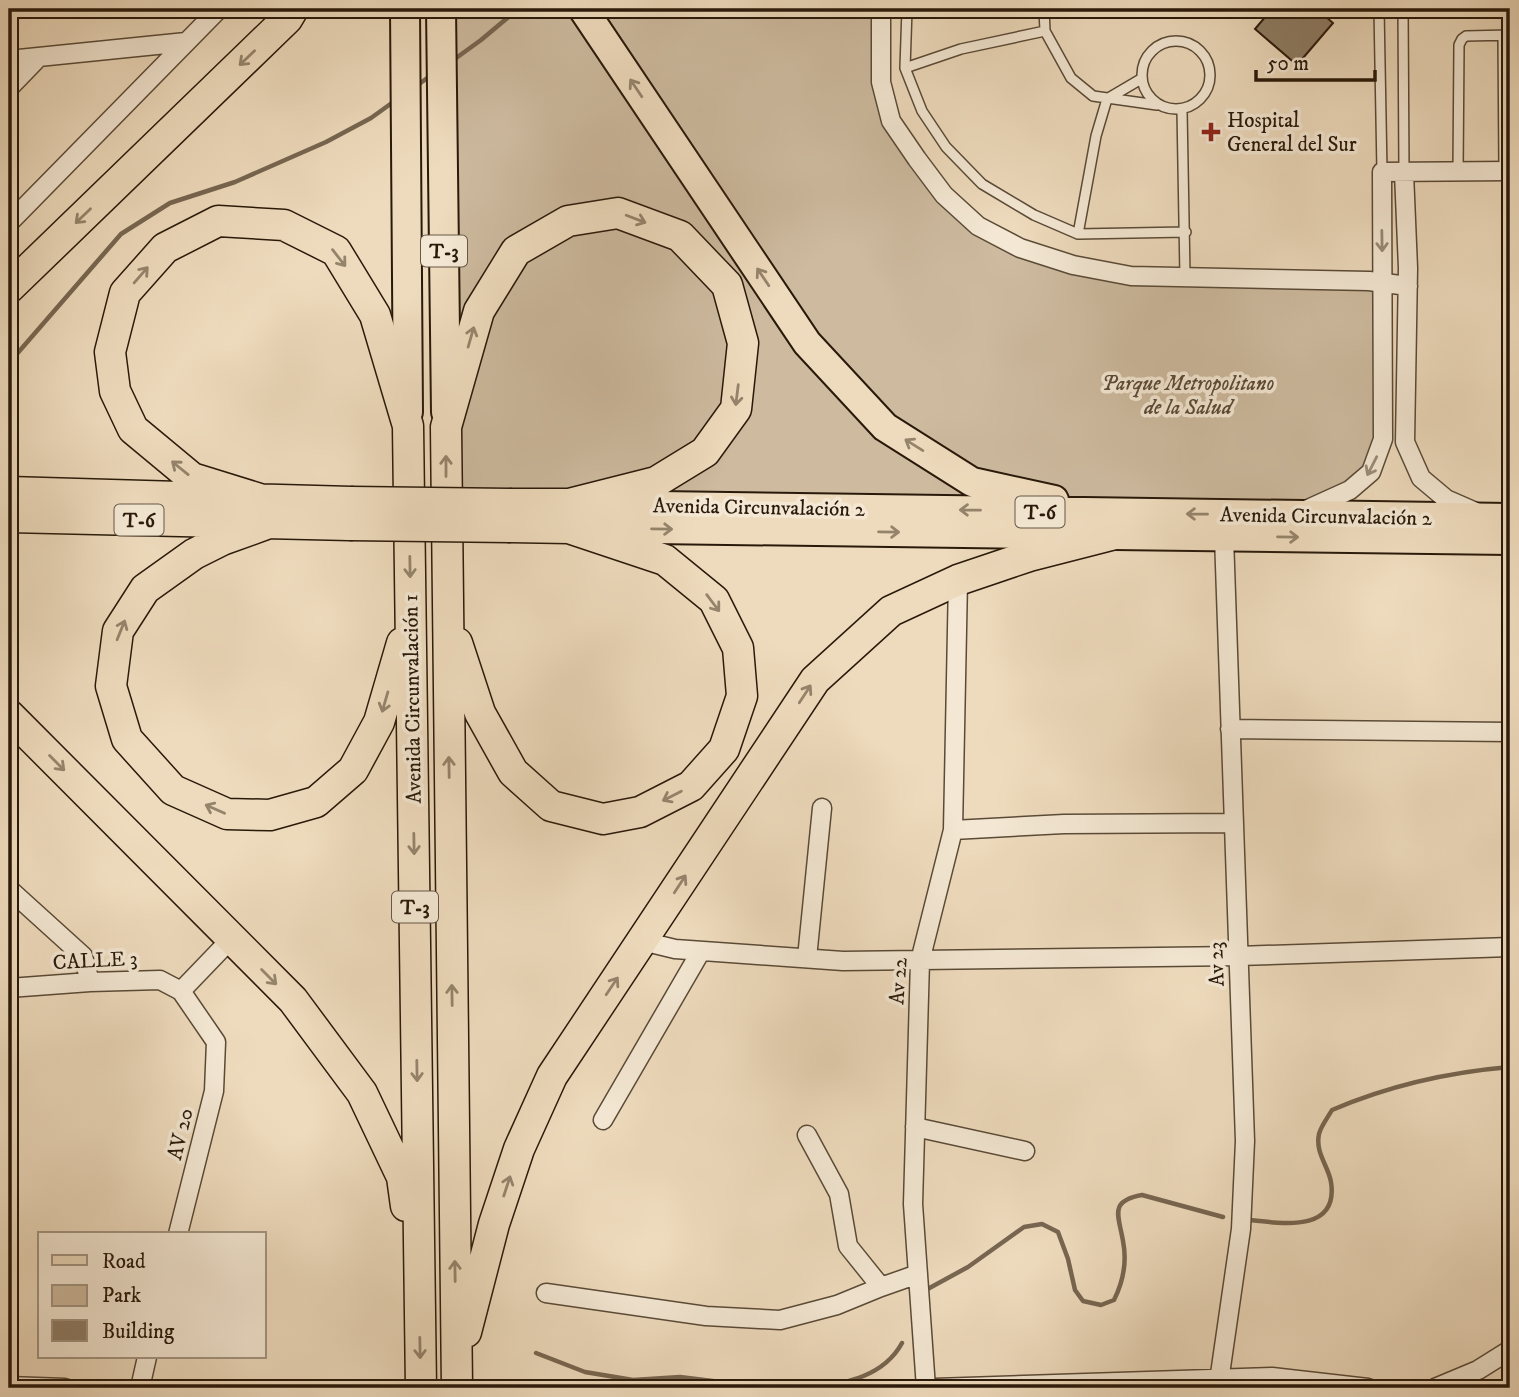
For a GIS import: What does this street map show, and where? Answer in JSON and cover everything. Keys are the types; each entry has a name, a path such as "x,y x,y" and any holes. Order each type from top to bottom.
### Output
{"highway":[{"path":"9,288 287,19 293,9"},
{"path":"446,427 479,311 516,251 568,221 618,213 680,236 727,285 734,306 743,343 736,409 705,452 656,482 569,516"},
{"path":"267,512 192,478 133,429 115,391 110,352 125,293 164,248 218,221 284,225 336,251 375,315 408,426"},
{"name":"Avenida Circunvalación 1","path":"408,426 421,1388"},
{"name":"Avenida Circunvalación 1","path":"446,427 456,1379"},
{"name":"Avenida Circunvalación 2","path":"9,492 267,512"},
{"path":"267,512 145,589 118,631 111,686 127,739 173,790 227,814 270,815 316,802 352,770 379,722 411,613"},
{"name":"Avenida Circunvalación 2","path":"9,517 267,512 569,516"},
{"path":"447,616 480,713 513,772 551,806 603,819 640,812 691,786 724,749 743,696 738,648 714,600 665,560 569,516"},
{"path":"456,1379 494,1224 519,1149 552,1076 815,680 891,611 958,580 1113,524"},
{"path":"9,715 293,1000 362,1093 402,1177 420,1299"}],"main road":[{"name":"Avenida Circunvalación 1","path":"405,9 408,426"},
{"name":"Avenida Circunvalación 1","path":"441,9 446,427"},
{"path":"583,9 807,343 886,427 972,482 1113,524"},
{"name":"Avenida Circunvalación 2","path":"569,516 1113,524 1292,515 1499,518"},
{"name":"Avenida Circunvalación 2","path":"1113,524 1224,537 1510,540"}],"street":[{"path":"9,223 219,9"},
{"path":"881,9 881,82 891,121 944,195 978,226 1020,248 1073,265 1131,276 1369,281 1408,286"},
{"path":"9,60 186,42"},
{"path":"9,88 38,58"},
{"path":"1292,515 1339,496 1371,472 1383,439 1382,172 1507,171"},
{"path":"1404,173 1408,286 1405,442 1421,478 1446,499 1499,518"},
{"name":"Av 23","path":"1219,1383 1241,1229 1245,1141 1224,537"},
{"name":"Av 22","path":"926,1388 913,1204 920,961 953,830 958,580"},
{"path":"1230,729 1510,732"},
{"path":"807,958 822,808"},
{"path":"953,830 1064,824 1233,822"},
{"path":"9,889 83,956 90,982"},
{"path":"181,991 231,939"},
{"path":"642,941 676,949 843,961 1238,956 1510,947"},
{"path":"603,1120 701,951"},
{"name":"CALLE 3","path":"9,988 160,980 181,991"},
{"name":"AV 20","path":"179,1232 214,1091 216,1042 181,991"},
{"path":"915,1127 1025,1151"},
{"path":"807,1135 839,1194 848,1246 881,1287"},
{"path":"546,1293 706,1316 780,1320 837,1305 918,1274"},
{"path":"1435,1388 1478,1370 1510,1350"},
{"path":"139,1388 147,1358"},
{"path":"935,1388 1219,1383 1272,1377 1367,1388"},
{"path":"9,1386 65,1388"}],"lane":[{"path":"907,9 905,68 922,111 946,147 982,184 1034,215 1078,234 1186,232"},
{"path":"1044,9 1045,31 1053,49 1071,78 1093,96 1182,110 1201,100 1211,75 1203,52 1181,40 1162,43 1144,61 1141,79 1146,93 1157,105"},
{"path":"1379,9 1382,172"},
{"path":"1403,9 1404,173"},
{"path":"905,68 961,49 1045,31"},
{"path":"1458,172 1462,38 1506,35 1507,171"},
{"path":"1078,234 1096,136 1107,99 1141,79"},
{"path":"1182,110 1185,276"}],"green space":[{"name":"Parque Metropolitano de la Salud","path":"441,9 881,9 891,121 978,226 1073,265 1383,284 1383,439 1371,472 1329,501 447,503"}],"building":[{"path":"1272,9 1317,9 1333,23 1297,65 1255,29"}],"waterway":[{"path":"452,61 518,9"},
{"path":"415,87 430,76"},
{"path":"9,363 121,234 170,203 235,182 326,142 371,118 396,100"},
{"path":"1249,1220 1305,1222 1317,1218 1326,1210 1331,1199 1331,1182 1318,1141 1321,1128 1332,1110 1420,1081 1510,1067"},
{"path":"924,1291 968,1267 1024,1227 1042,1224 1058,1232 1075,1290 1083,1301 1101,1305 1114,1300 1122,1279 1125,1256 1118,1211 1124,1201 1142,1195 1223,1217"},
{"path":"813,1388 864,1376 885,1363 902,1343"},
{"path":"536,1353 585,1372 633,1380 680,1377 771,1388"}],"place":[{"name":"Hospital General del Sur","path":"1211,132"}]}
